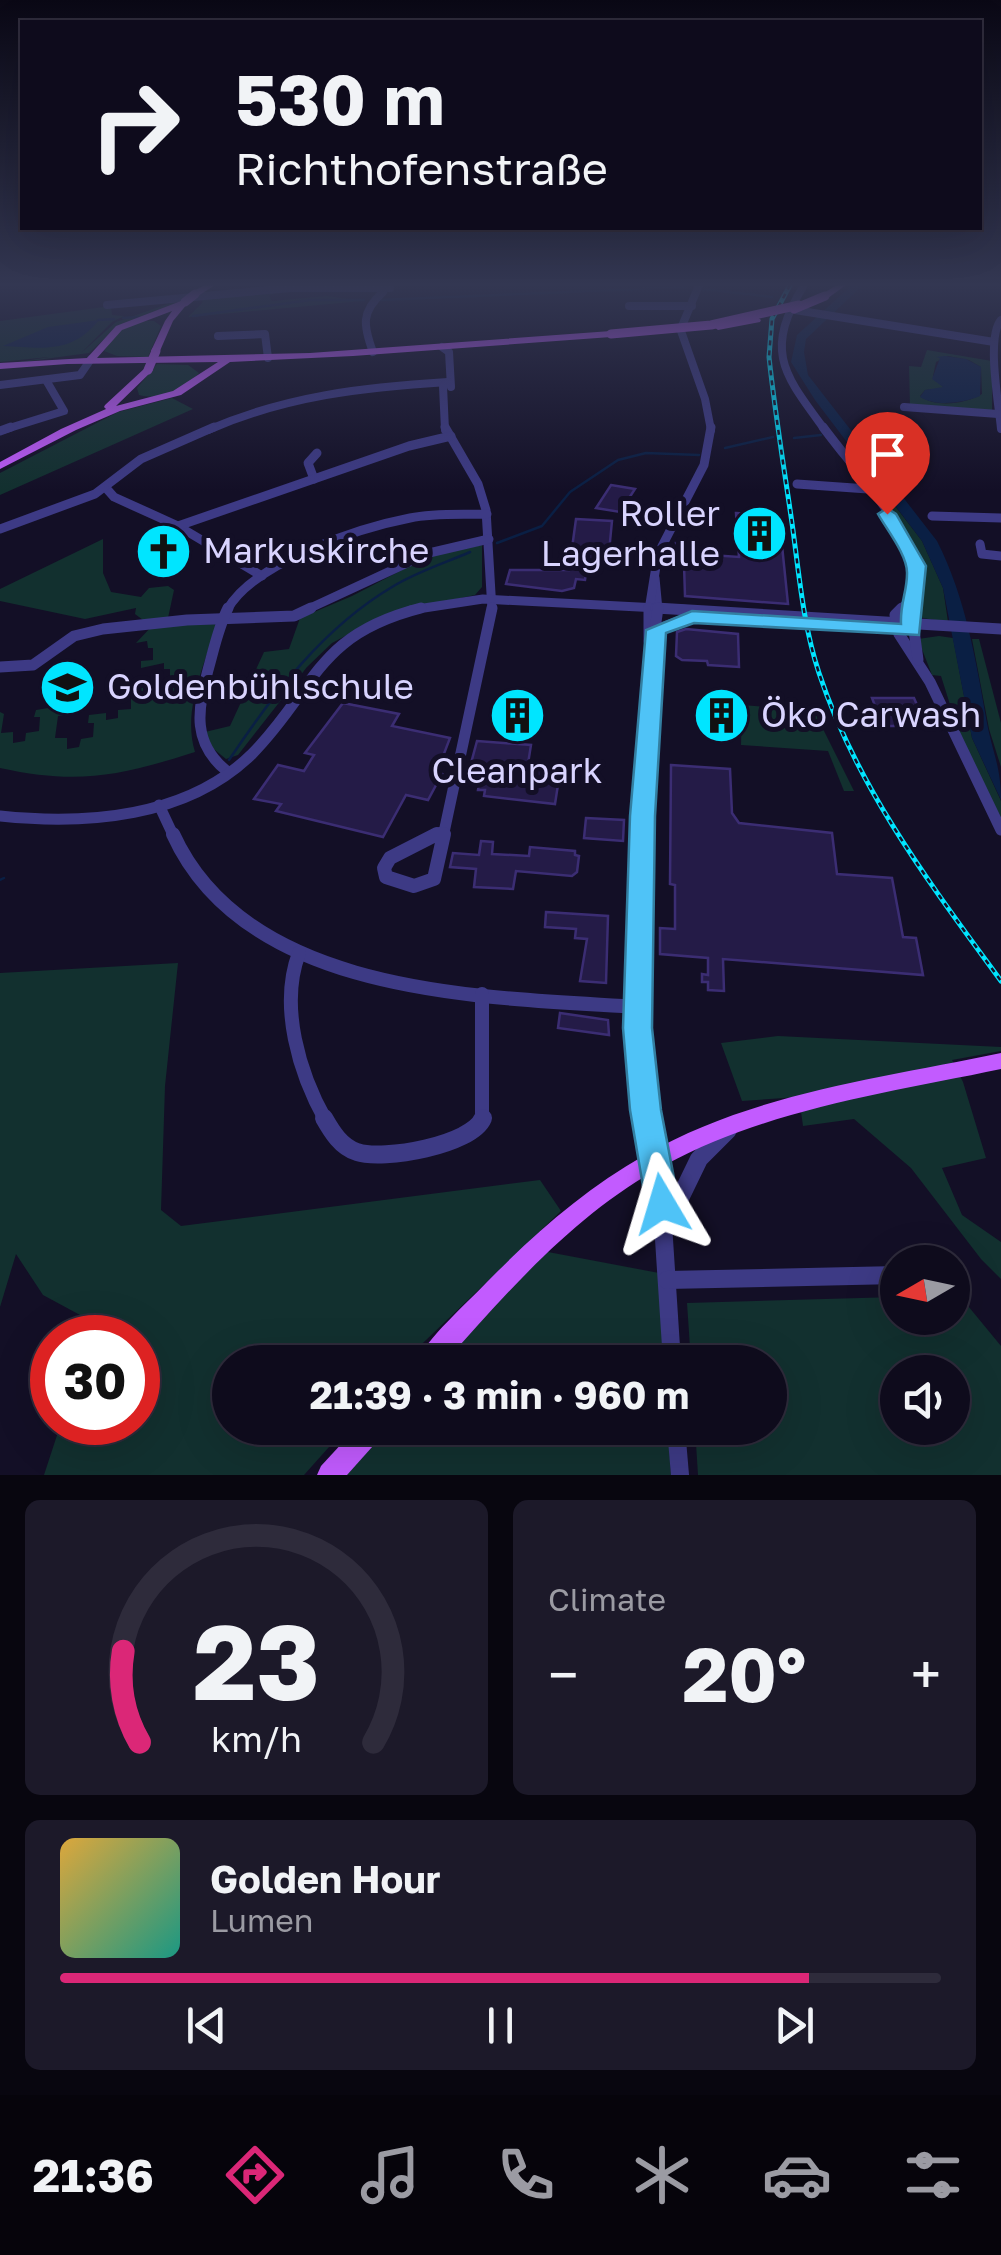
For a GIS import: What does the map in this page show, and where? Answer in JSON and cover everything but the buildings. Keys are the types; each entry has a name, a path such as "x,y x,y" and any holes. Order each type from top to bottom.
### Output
{"main road":[{"path":"91,359 95,354"},
{"path":"65,432 131,389 148,370 155,354"},
{"path":"0,366 124,359 180,361 205,368 241,359 341,354"},
{"path":"0,466 116,408 182,390 205,368"},
{"path":"131,389 136,397 155,399"},
{"path":"444,1345 542,1243 657,1158 781,1108 1001,1061"},
{"path":"330,1475 357,1445"}],"street":[{"path":"267,354 268,358"},
{"path":"442,832 390,858 384,868 386,877 414,886 434,879 486,648 492,601 490,544 478,484 445,430 444,386 448,382 444,354"},
{"path":"671,1345 665,1231 657,1158 645,1110 638,1007 655,578 667,531 708,454 710,434 704,396 690,354"},
{"path":"781,354 785,376 868,488 914,559 917,578 910,601 911,627 918,660"},
{"path":"997,354 1001,430"},
{"path":"0,385 80,374 91,359"},
{"path":"0,432 64,411 46,380"},
{"path":"110,492 117,474 141,459 254,410 355,388 448,382"},
{"path":"904,407 999,416"},
{"path":"0,421 12,428"},
{"path":"178,526 314,478 451,436"},
{"path":"314,478 308,462 317,453"},
{"path":"797,484 868,488"},
{"path":"0,529 110,492 178,526 262,576"},
{"path":"228,772 210,758 202,743 198,714 224,618 236,596 262,576 384,524 413,517 486,514"},
{"path":"932,516 1001,518"},
{"path":"0,667 33,665 84,633 224,618 294,616 428,553 490,544"},
{"path":"980,544 982,554 1001,556"},
{"path":"626,605 654,593"},
{"path":"654,593 692,613"},
{"path":"492,601 1001,633"},
{"path":"0,816 56,821 90,819 159,805 228,772 260,745 334,650 379,624 423,608 492,601 626,605 653,611"},
{"path":"910,601 895,615 895,626 918,660 973,780 1001,830"},
{"path":"652,650 656,630 653,611"},
{"path":"656,630 692,613"},
{"path":"159,805 173,843 198,884 251,930 299,953 368,976 482,994 638,1007"},
{"path":"299,953 292,978 300,1062 330,1129 346,1148 364,1156 379,1157 454,1139 482,1125 482,994"},
{"path":"665,1231 699,1158 735,1124"},
{"path":"667,1280 880,1275"},
{"path":"677,1445 680,1475"}],"green space":[{"path":"0,354 83,354 0,365 49,357 0,362"},
{"path":"111,354 149,354 148,357"},
{"path":"926,354 950,354 992,361 992,412 910,406 909,366 921,367","holes":["948,356 981,367 982,394 951,403 920,396 925,390 944,388 933,376 936,362"]},
{"path":"157,364 188,365 199,373 172,393 139,395 137,388"},
{"path":"172,398 193,409 0,495 0,473 118,412"},
{"path":"871,493 885,493 922,541 943,588 948,622 916,617 914,559"},
{"path":"103,539 103,573 111,592 141,597 149,588 168,586 174,590 168,618 143,620 135,614 136,608 85,619 0,601 0,589"},
{"path":"482,545 482,587 475,595 387,614 332,643 307,667 238,755 226,759 210,746 205,732 230,726 264,652 289,649 300,618 429,556"},
{"path":"217,624 193,704 195,752 121,772 76,777 0,768 0,712 4,714 1,733 13,732 13,743 25,741 26,733 39,731 36,710 79,703 79,713 58,716 55,738 67,738 67,749 79,747 81,739 93,737 94,723 88,723 89,715 106,713 106,720 118,718 118,710 131,709 131,695 126,695 126,688 146,686 146,692 157,691 158,684 170,682 170,669 164,669 164,663 141,668 141,661 153,660 153,648 148,648 147,641 136,643 153,625"},
{"path":"953,638 972,738 1001,801 1001,820 964,749 941,676 932,675 918,639"},
{"path":"972,639 979,639 1001,723 1001,767 989,729"},
{"path":"742,705 814,711 854,791 844,791 828,751 741,745"},
{"path":"178,963 165,1086 161,1210 181,1226 540,1180 561,1211 421,1345 212,1345 212,1445 331,1445 304,1475 44,1475 54,1445 160,1445 160,1315 80,1315 43,1295 16,1254 0,1307 0,973"},
{"path":"778,1036 1001,1047 1001,1051 952,1060 963,1082 986,1158 942,1168 962,1215 1001,1242 1001,1279 911,1168 854,1119 803,1126 799,1097 742,1101 721,1043"},
{"path":"548,1252 659,1273 663,1345 456,1345 508,1288"},
{"path":"880,1297 880,1335 970,1335 970,1308 1001,1346 1001,1475 698,1475 696,1445 787,1445 787,1345 690,1345 687,1303"},
{"path":"367,1445 669,1445 671,1475 340,1475"}],"water":[{"path":"793,354 804,354 808,375 937,541 969,630 1001,800 972,738 943,588 922,541 815,400 791,362"},
{"path":"936,357 966,359 981,367 980,396 950,403 920,397 925,390 943,387 932,379 940,358"}],"waterway":[{"path":"794,438 821,435"},
{"path":"725,448 773,437"},
{"path":"497,543 542,526 570,492 618,460 646,453 699,455"},
{"path":"229,760 301,664 344,622 401,582 470,552"},
{"path":"0,880 4,878"}],"railway":[{"path":"769,354 802,599 819,673 875,796 923,872 1001,981"}],"place":[{"name":"Roller Lagerhalle","path":"759,534"},
{"name":"Markuskirche","path":"164,551"},
{"name":"Goldenbühlschule","path":"68,687"},
{"name":"Cleanpark","path":"517,715"},
{"name":"Öko Carwash","path":"722,715"}],"route":[{"path":"662,1204 657,1158 645,1110 638,1028 642,816 656,630 692,617 912,631 909,616 916,566 887,514"}]}
